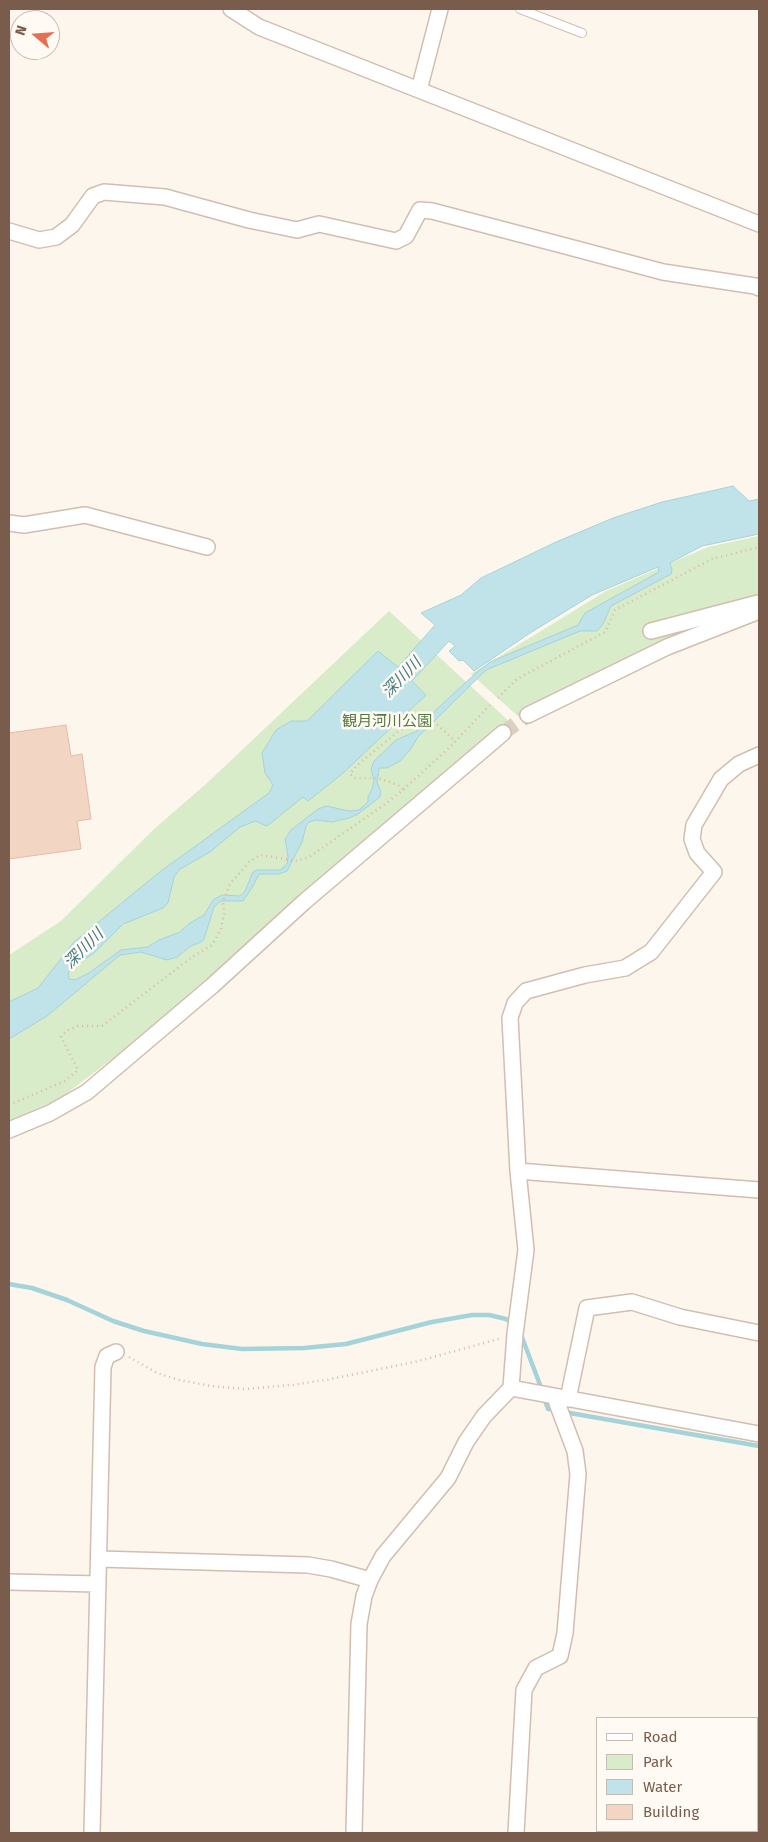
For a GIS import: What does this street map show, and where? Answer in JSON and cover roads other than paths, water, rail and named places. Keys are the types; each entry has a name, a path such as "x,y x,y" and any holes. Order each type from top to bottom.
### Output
{"street":[{"path":"231,9 259,26 759,224"},
{"path":"419,90 440,9"},
{"path":"9,231 39,240 56,238 72,225 94,196 104,192 165,197 248,220 298,230 319,224 396,241 406,236 420,210 432,211 663,272 759,288"},
{"path":"9,523 24,525 85,515 207,547"},
{"path":"651,631 759,603"},
{"path":"528,715 667,647 759,611"},
{"path":"9,1130 50,1113 87,1092 212,986 304,902 504,733"},
{"path":"354,1833 359,1624 364,1596 383,1556 448,1478 466,1442 484,1416 511,1388 515,1334 526,1250 518,1171 510,1018 514,1003 526,991 586,975 624,968 651,952 714,872 697,853 692,839 694,825 721,779 739,764 759,755"},
{"path":"518,1171 759,1190"},
{"path":"516,1833 524,1690 536,1668 560,1656 565,1633 578,1474 575,1451 558,1403 564,1398 587,1308 632,1302 680,1317 759,1333"},
{"path":"92,1833 103,1367 107,1356 116,1352"},
{"path":"511,1388 759,1434"},
{"path":"99,1558 308,1565 331,1569 370,1580"},
{"path":"9,1582 98,1584"}],"lane":[{"path":"520,9 582,33"}],"water":[{"name":"深川川","path":"733,486 749,501 759,499 759,534 702,546 670,563 671,574 611,606 603,624 597,631 580,631 486,670 418,737 400,761 387,768 379,768 377,782 381,792 380,797 358,814 349,818 332,822 316,820 309,822 306,826 302,842 287,871 279,874 259,874 243,901 221,901 214,907 204,939 201,942 191,946 177,957 167,960 141,952 120,955 47,1016 9,1039 9,1002 38,988 74,942 161,871 269,793 273,785 265,773 262,753 276,730 291,721 307,721 378,651 398,667 435,625 421,613 461,595 481,578 556,542 613,518 662,502","holes":["658,567 659,572 585,613 578,625 490,662 476,673 438,708 417,731 396,740 374,761 371,769 374,781 372,789 368,802 359,810 349,811 326,806 318,809 291,830 285,839 288,856 287,864 280,870 257,870 253,872 245,891 240,896 222,895 213,900 204,915 190,923 180,932 159,940 148,947 121,950 89,973 75,980 69,979 70,969 93,954 123,924 163,908 168,903 174,877 180,869 210,852 240,827 255,821 267,826 303,797 308,801 342,774 426,695 412,681 449,641 455,646 449,651 459,661 463,660 474,671 530,633 592,595"]}],"waterway":[{"path":"9,1284 32,1288 67,1300 113,1321 144,1331 202,1344 242,1349 304,1348 346,1344 432,1322 472,1315 489,1315 506,1319 513,1323"},
{"path":"520,1332 542,1390"},
{"path":"544,1398 548,1409 556,1410"},
{"path":"564,1412 759,1446"}],"tunnel":[{"path":"503,733 528,715"}],"park label":[{"name":"観月河川公園","path":"387,722"}]}
